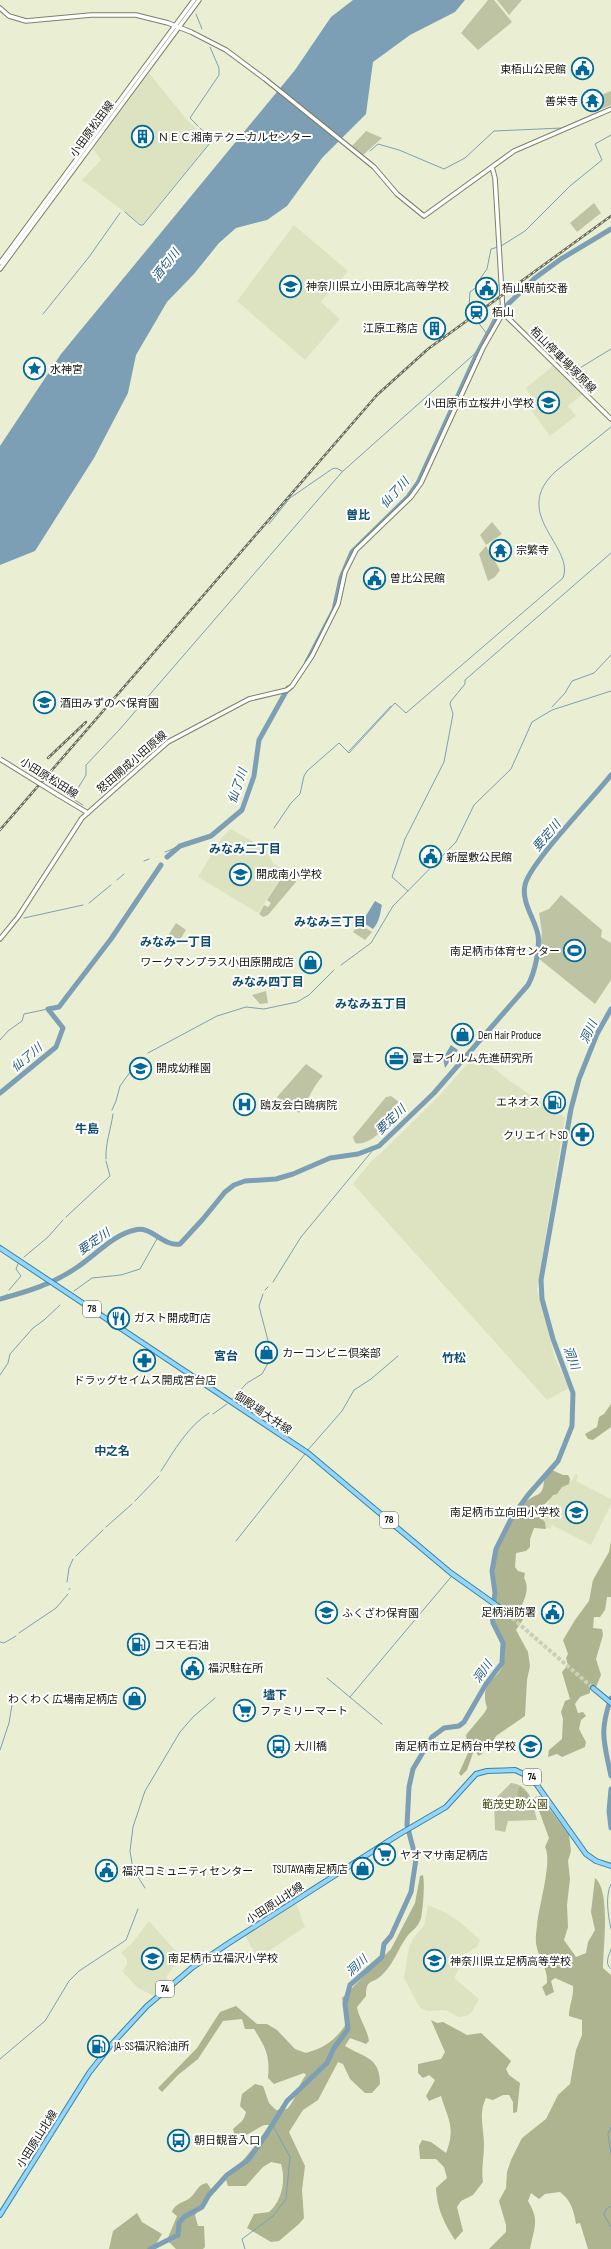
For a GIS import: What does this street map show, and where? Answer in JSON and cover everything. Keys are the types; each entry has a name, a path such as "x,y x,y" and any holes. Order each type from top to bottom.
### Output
{"main road":[{"name":"小田原松田線","path":"0,269 177,27 194,0"},
{"name":"小田原松田線","path":"0,263 177,27 199,0"},
{"path":"0,8 9,16 26,21 91,15 129,15 144,17 177,27 203,38 237,57 346,144 374,167 397,194 424,216 520,148 611,109"},
{"path":"492,167 495,178 503,312"},
{"name":"栢山停車場塚原線","path":"503,312 611,419"},
{"name":"怒田開成小田原線","path":"0,939 20,914 68,837 88,813 177,736 249,699 289,689 312,656 338,604 345,572 350,558 356,550 411,497 425,476 482,348 503,312"},
{"name":"小田原松田線","path":"0,759 88,813"},
{"name":"御殿場大井線","path":"0,1248 306,1452 451,1572 503,1610"},
{"path":"593,1688 611,1704"},
{"name":"小田原山北線","path":"0,2215 89,2073 111,2045 147,2006 193,1967 399,1834 451,1803 476,1774 487,1771 521,1771 537,1783 586,1854 596,1861 611,1866"}],"shaded area":[{"path":"149,73 188,121 210,142 142,225 82,180 101,160 93,149"},
{"name":"神奈川県立小田原北高等学校","path":"294,225 348,271 321,302 340,319 305,360 237,301"},
{"name":"小田原市立桜井小学校","path":"553,366 583,394 568,406 576,416 550,436 524,400 530,395 526,388"},
{"name":"開成南小学校","path":"231,829 266,849 273,863 285,871 258,913 198,877 223,836"},
{"path":"476,1054 510,1081 565,1118 537,1289 555,1358 569,1388 547,1400 353,1184 372,1160 439,1096"},
{"path":"611,1404 611,1427 593,1440 588,1439 585,1434 597,1427 599,1417 604,1414"},
{"path":"552,1470 563,1475 568,1475 570,1479 569,1484 562,1487 557,1494 553,1495 545,1504 529,1516 531,1518 540,1517 545,1522 546,1529 534,1528 530,1539 530,1547 526,1551 516,1553 515,1567 518,1571 525,1573 524,1578 527,1587 526,1596 518,1613 524,1618 516,1630 528,1652 530,1666 527,1680 525,1716 496,1736 488,1749 484,1747 482,1754 478,1756 476,1750 474,1750 467,1770 461,1776 459,1773 468,1753 466,1735 485,1712 487,1708 485,1691 499,1672 504,1660 504,1643 494,1620 496,1593 494,1563 503,1538 511,1522 528,1500 541,1492 544,1485 544,1478"},
{"name":"南足柄市立向田小学校","path":"576,1474 578,1475 576,1481 611,1499 611,1504 591,1545 552,1525 550,1529 542,1526 542,1520 551,1496 560,1486 571,1482"},
{"path":"611,1541 611,1597 607,1597 605,1610 600,1617 594,1617 593,1628 602,1629 603,1635 596,1659 601,1675 596,1687 590,1688 590,1693 580,1697 575,1704 578,1713 583,1712 586,1716 581,1720 579,1729 586,1742 585,1747 562,1757 557,1754 548,1757 549,1750 562,1739 563,1719 561,1712 565,1701 570,1699 562,1672 568,1665 566,1658 568,1654 563,1640 589,1601 593,1580 609,1552"},
{"path":"520,1786 531,1798 540,1796 569,1835 571,1851 568,1861 570,1879 567,1905 568,1927 564,1940 576,1957 586,1953 588,1942 595,1930 591,1912 595,1878 600,1885 603,1895 605,1920 603,1968 611,1975 611,2249 588,2249 580,2223 576,2224 571,2206 564,2195 560,2192 545,2194 539,2199 531,2193 528,2201 534,2214 535,2224 530,2249 489,2249 506,2232 506,2225 499,2201 506,2188 507,2172 511,2160 522,2138 546,2119 558,2095 570,2084 576,2050 582,2035 582,2020 569,2016 573,1986 555,1978 551,1981 554,1992 546,1996 542,1987 547,1983 547,1978 537,1948 536,1937 547,1863 545,1847 549,1838 538,1808 530,1809 526,1799 519,1798 517,1793"},
{"path":"423,1875 423,1903 419,1923 408,1935 387,1970 367,1986 366,1996 357,2007 369,2041 366,2044 350,2038 345,2046 365,2056 374,2063 379,2075 380,2084 372,2093 365,2093 350,2079 343,2064 338,2062 318,2100 303,2110 289,2132 305,2166 302,2190 304,2218 279,2241 271,2242 247,2228 254,2214 269,2212 277,2202 283,2183 281,2164 271,2162 263,2167 246,2186 228,2186 226,2180 255,2146 269,2125 264,2125 239,2139 235,2136 233,2129 243,2120 246,2112 240,2106 242,2094 255,2084 263,2086 269,2103 276,2110 287,2109 293,2101 306,2075 304,2073 274,2084 268,2078 268,2057 262,2041 254,2029 245,2029 242,2019 223,2021 198,2059 178,2075 162,2092 158,2088 197,2048 220,2012 236,2006 257,2024 267,2024 277,2030 295,2049 306,2053 324,2046 334,2039 346,2024 342,1998 391,1949 415,1903 420,1876"},
{"path":"296,1903 305,1927 258,1958 245,1936"},
{"name":"神奈川県立足柄高等学校","path":"428,1905 444,1912 460,1922 480,1940 478,1946 467,1953 454,1978 479,1999 472,2012 467,2016 459,2017 445,2010 428,2011 420,2008 404,1978 409,1947 414,1937 424,1926"},
{"name":"南足柄市立福沢小学校","path":"149,1921 181,1957 166,1977 169,1983 154,1996 138,1988 122,1971 127,1965 127,1959 121,1953 133,1942"},
{"path":"431,2020 437,2023 443,2022 467,2035 481,2033 511,2061 506,2069 509,2075 520,2083 517,2112 513,2113 513,2102 509,2095 503,2095 493,2100 486,2098 482,2110 484,2145 482,2173 483,2182 473,2195 461,2201 457,2207 463,2231 455,2240 442,2216 438,2203 436,2188 447,2178 444,2167 436,2159 420,2159 419,2146 422,2140 431,2142 446,2153 451,2130 441,2096 429,2101 426,2096 435,2080 429,2075 423,2078 418,2073 418,2064 441,2059 445,2052"},
{"path":"207,2183 211,2189 195,2215 198,2226 204,2226 205,2247 203,2249 176,2249 167,2240 177,2216 172,2212 173,2209 190,2198 201,2185"},
{"path":"137,2213 142,2222 162,2234 153,2249 109,2249 113,2231"}],"green space":[{"path":"488,0 494,0 512,22 478,50 461,33"},
{"path":"497,0 522,0 509,15"},
{"path":"611,91 611,105 596,111 595,108 599,106 596,101 598,99 597,97"},
{"path":"366,131 382,138 363,155 352,146"},
{"path":"594,203 601,213 577,232 570,223"},
{"path":"492,522 502,534 486,545 480,535"},
{"path":"486,546 500,570 495,577 488,581 479,554"},
{"path":"286,871 296,882 268,915 263,917 259,914 264,905 268,907 271,903 267,900"},
{"name":"南足柄市体育センター","path":"561,895 602,930 601,937 611,943 611,980 595,1004 538,958 542,933 539,913 549,909"},
{"path":"176,923 186,930 179,941 169,934"},
{"path":"359,923 372,932 365,940 353,932"},
{"path":"266,991 268,1003 260,1004 252,995"},
{"path":"306,1064 323,1076 316,1084 299,1113 277,1097"},
{"path":"391,1096 402,1104 402,1110 374,1137 361,1143 355,1143 353,1137 386,1097"},
{"name":"範茂史跡公園","path":"511,1783 523,1787 527,1791 530,1796 537,1820 508,1821 505,1832 495,1830 494,1800"}],"water":[{"name":"酒匂川","path":"353,0 465,0 455,12 410,35 373,62 366,114 322,158 287,206 267,220 236,228 219,243 194,274 167,302 136,355 128,393 94,458 35,551 0,565 0,446 61,354 295,70 331,17"},
{"path":"375,901 382,905 378,920 373,929 362,922"},
{"path":"451,1045 458,1050 445,1068 443,1058"}],"waterway":[{"path":"196,14 202,29"},
{"path":"198,126 190,118 219,75 219,68 210,47"},
{"path":"370,151 378,144 399,150 444,169 465,158 494,131 562,128 611,107"},
{"path":"200,128 211,138"},
{"path":"501,246 525,231 570,186 602,160 595,144 611,135"},
{"path":"125,212 140,225 143,225 210,143"},
{"path":"43,314 89,257 120,213"},
{"name":"仙了川","path":"307,662 334,610 341,578 352,552 408,497 418,483 477,354 499,313 535,278 561,259 611,229"},
{"path":"472,314 469,307 470,292 478,286 477,283 487,269 491,249 498,247"},
{"path":"474,317 487,334"},
{"path":"72,798 86,775 86,765 120,729 342,472 480,349"},
{"path":"575,371 611,349"},
{"path":"274,828 291,803 300,794 304,776 307,771 339,743 349,753 395,703 406,713 563,578 564,566 560,554 546,529 541,515 539,501 543,487 556,471 611,427"},
{"path":"269,524 290,498 332,469 336,468 342,471"},
{"path":"408,891 392,877 405,839 444,762 453,714 450,704 451,701 465,684 465,680 611,553"},
{"path":"552,707 565,693 572,681 594,673 611,655"},
{"name":"仙了川","path":"167,857 180,846 211,836 242,810 254,776 259,740 288,688"},
{"path":"341,965 371,943 393,906 456,842 474,805 511,769 532,722 552,710 611,691"},
{"path":"349,751 391,706"},
{"name":"要定川","path":"0,1299 58,1279 83,1263 111,1241 119,1236 135,1230 146,1230 163,1240 174,1244 180,1244 225,1192 234,1185 245,1181 276,1179 293,1174 330,1158 358,1154 379,1146 434,1093 528,985 533,974 536,960 538,935 525,898 525,885 529,875 549,847 611,775"},
{"path":"49,784 83,805"},
{"name":"仙了川","path":"165,852 180,846"},
{"path":"144,861 149,859"},
{"name":"仙了川","path":"0,1093 56,1047 63,1028 48,1009 59,1007 111,939 161,865"},
{"path":"117,880 124,874"},
{"path":"89,903 111,885"},
{"path":"24,918 83,905"},
{"path":"148,1053 217,1016 246,1007 264,1009 297,1002 309,995 334,970"},
{"path":"0,1040 8,1031 22,1021 24,1014 48,1009"},
{"name":"洞川","path":"150,2249 178,2235 179,2223 184,2217 202,2207 209,2195 227,2175 248,2160 266,2135 287,2101 327,2063 334,2048 348,2029 345,2004 350,1985 382,1957 384,1944 391,1936 411,1892 416,1859 407,1825 409,1787 413,1769 432,1737 444,1728 459,1726 464,1722 486,1684 502,1663 503,1643 493,1623 492,1614 495,1593 492,1571 496,1549 512,1517 528,1495 558,1461 572,1426 573,1393 553,1339 542,1299 541,1280 571,1109 579,1079 597,1034 611,1009"},
{"path":"112,1110 120,1086 136,1064"},
{"path":"106,1159 107,1142 113,1114"},
{"path":"273,1282 301,1237 373,1150"},
{"path":"66,1217 110,1176 106,1161"},
{"path":"24,1257 48,1237 63,1220"},
{"path":"74,1291 92,1278 121,1275 140,1269 158,1237"},
{"path":"9,1290 21,1276 16,1269 18,1264"},
{"path":"265,1290 268,1287"},
{"path":"232,1399 247,1383 262,1374 272,1356 259,1306 263,1294"},
{"path":"0,1375 8,1363 10,1354 33,1328 60,1305"},
{"path":"307,1451 342,1411 354,1390 371,1379 398,1356"},
{"path":"213,1414 227,1404"},
{"path":"161,1471 176,1447 188,1432 201,1418 209,1413"},
{"path":"236,1541 305,1454"},
{"path":"135,1501 159,1476"},
{"path":"106,1527 132,1504"},
{"path":"76,1556 103,1530"},
{"path":"67,1582 69,1568 73,1559"},
{"path":"350,1697 451,1577"},
{"path":"19,1633 56,1608 68,1594"},
{"path":"0,1642 4,1643 16,1636"},
{"path":"327,1678 382,1724"},
{"path":"145,1888 133,1869 130,1851 133,1827 145,1791 180,1732 193,1717 215,1698"},
{"path":"611,1698 607,1710 604,1729 606,1754 611,1776"},
{"path":"0,1750 9,1723 13,1699"},
{"path":"611,1789 609,1811 611,1828"},
{"path":"611,1884 608,1894 608,1912 611,1929"},
{"path":"0,2059 45,2021 69,1981 79,1971 126,1940 138,1909"},
{"path":"611,1949 607,1962 611,1969"},
{"path":"245,2249 242,2239 273,2216 286,2199 290,2157 272,2124"},
{"path":"611,2127 608,2134 611,2154"},
{"path":"611,2206 606,2209 604,2215 611,2227"}],"tunnel":[{"path":"503,1610 593,1688"}],"railway":[{"path":"0,830 377,395 428,349 611,216"},
{"path":"48,758 86,722"}],"place":[{"name":"東栢山公民館","path":"582,69"},
{"name":"善栄寺","path":"593,101"},
{"name":"ＮＥＣ湘南テクニカルセンター","path":"142,137"},
{"name":"神奈川県立小田原北高等学校","path":"291,286"},
{"name":"栢山駅前交番","path":"487,288"},
{"name":"栢山","path":"477,312"},
{"name":"江原工務店","path":"434,328"},
{"name":"水神宮","path":"34,369"},
{"name":"小田原市立桜井小学校","path":"549,403"},
{"name":"宗繁寺","path":"501,550"},
{"name":"曽比公民館","path":"374,578"},
{"name":"酒田みずのべ保育園","path":"44,703"},
{"name":"新屋敷公民館","path":"430,857"},
{"name":"開成南小学校","path":"241,874"},
{"name":"南足柄市体育センター","path":"575,951"},
{"name":"ワークマンプラス小田原開成店","path":"310,962"},
{"name":"Den Hair Produce","path":"463,1035"},
{"name":"富士フイルム先進研究所","path":"397,1058"},
{"name":"開成幼稚園","path":"141,1068"},
{"name":"エネオス","path":"555,1102"},
{"name":"鴎友会白鴎病院","path":"245,1105"},
{"name":"クリエイトSD","path":"583,1135"},
{"name":"ガスト開成町店","path":"119,1318"},
{"name":"カーコンビニ倶楽部","path":"266,1353"},
{"name":"ドラッグセイムス開成宮台店","path":"145,1360"},
{"name":"南足柄市立向田小学校","path":"576,1512"},
{"name":"足柄消防署","path":"552,1612"},
{"name":"ふくざわ保育園","path":"327,1613"},
{"name":"コスモ石油","path":"138,1645"},
{"name":"福沢駐在所","path":"192,1668"},
{"name":"わくわく広場南足柄店","path":"134,1699"},
{"name":"ファミリーマート","path":"245,1711"},
{"name":"大川橋","path":"279,1746"},
{"name":"南足柄市立足柄台中学校","path":"531,1746"},
{"name":"ヤオマサ南足柄店","path":"384,1855"},
{"name":"TSUTAYA南足柄店","path":"363,1869"},
{"name":"福沢コミュニティセンター","path":"107,1871"},
{"name":"南足柄市立福沢小学校","path":"153,1958"},
{"name":"神奈川県立足柄高等学校","path":"434,1961"},
{"name":"JA-SS福沢給油所","path":"99,2046"},
{"name":"朝日観音入口","path":"178,2140"}],"district":[{"name":"曽比","path":"358,515"},
{"name":"みなみ二丁目","path":"245,849"},
{"name":"みなみ三丁目","path":"330,922"},
{"name":"みなみ一丁目","path":"176,942"},
{"name":"みなみ四丁目","path":"268,982"},
{"name":"みなみ五丁目","path":"371,1004"},
{"name":"牛島","path":"87,1129"},
{"name":"宮台","path":"226,1356"},
{"name":"竹松","path":"454,1358"},
{"name":"中之名","path":"112,1451"},
{"name":"壗下","path":"275,1695"}]}
